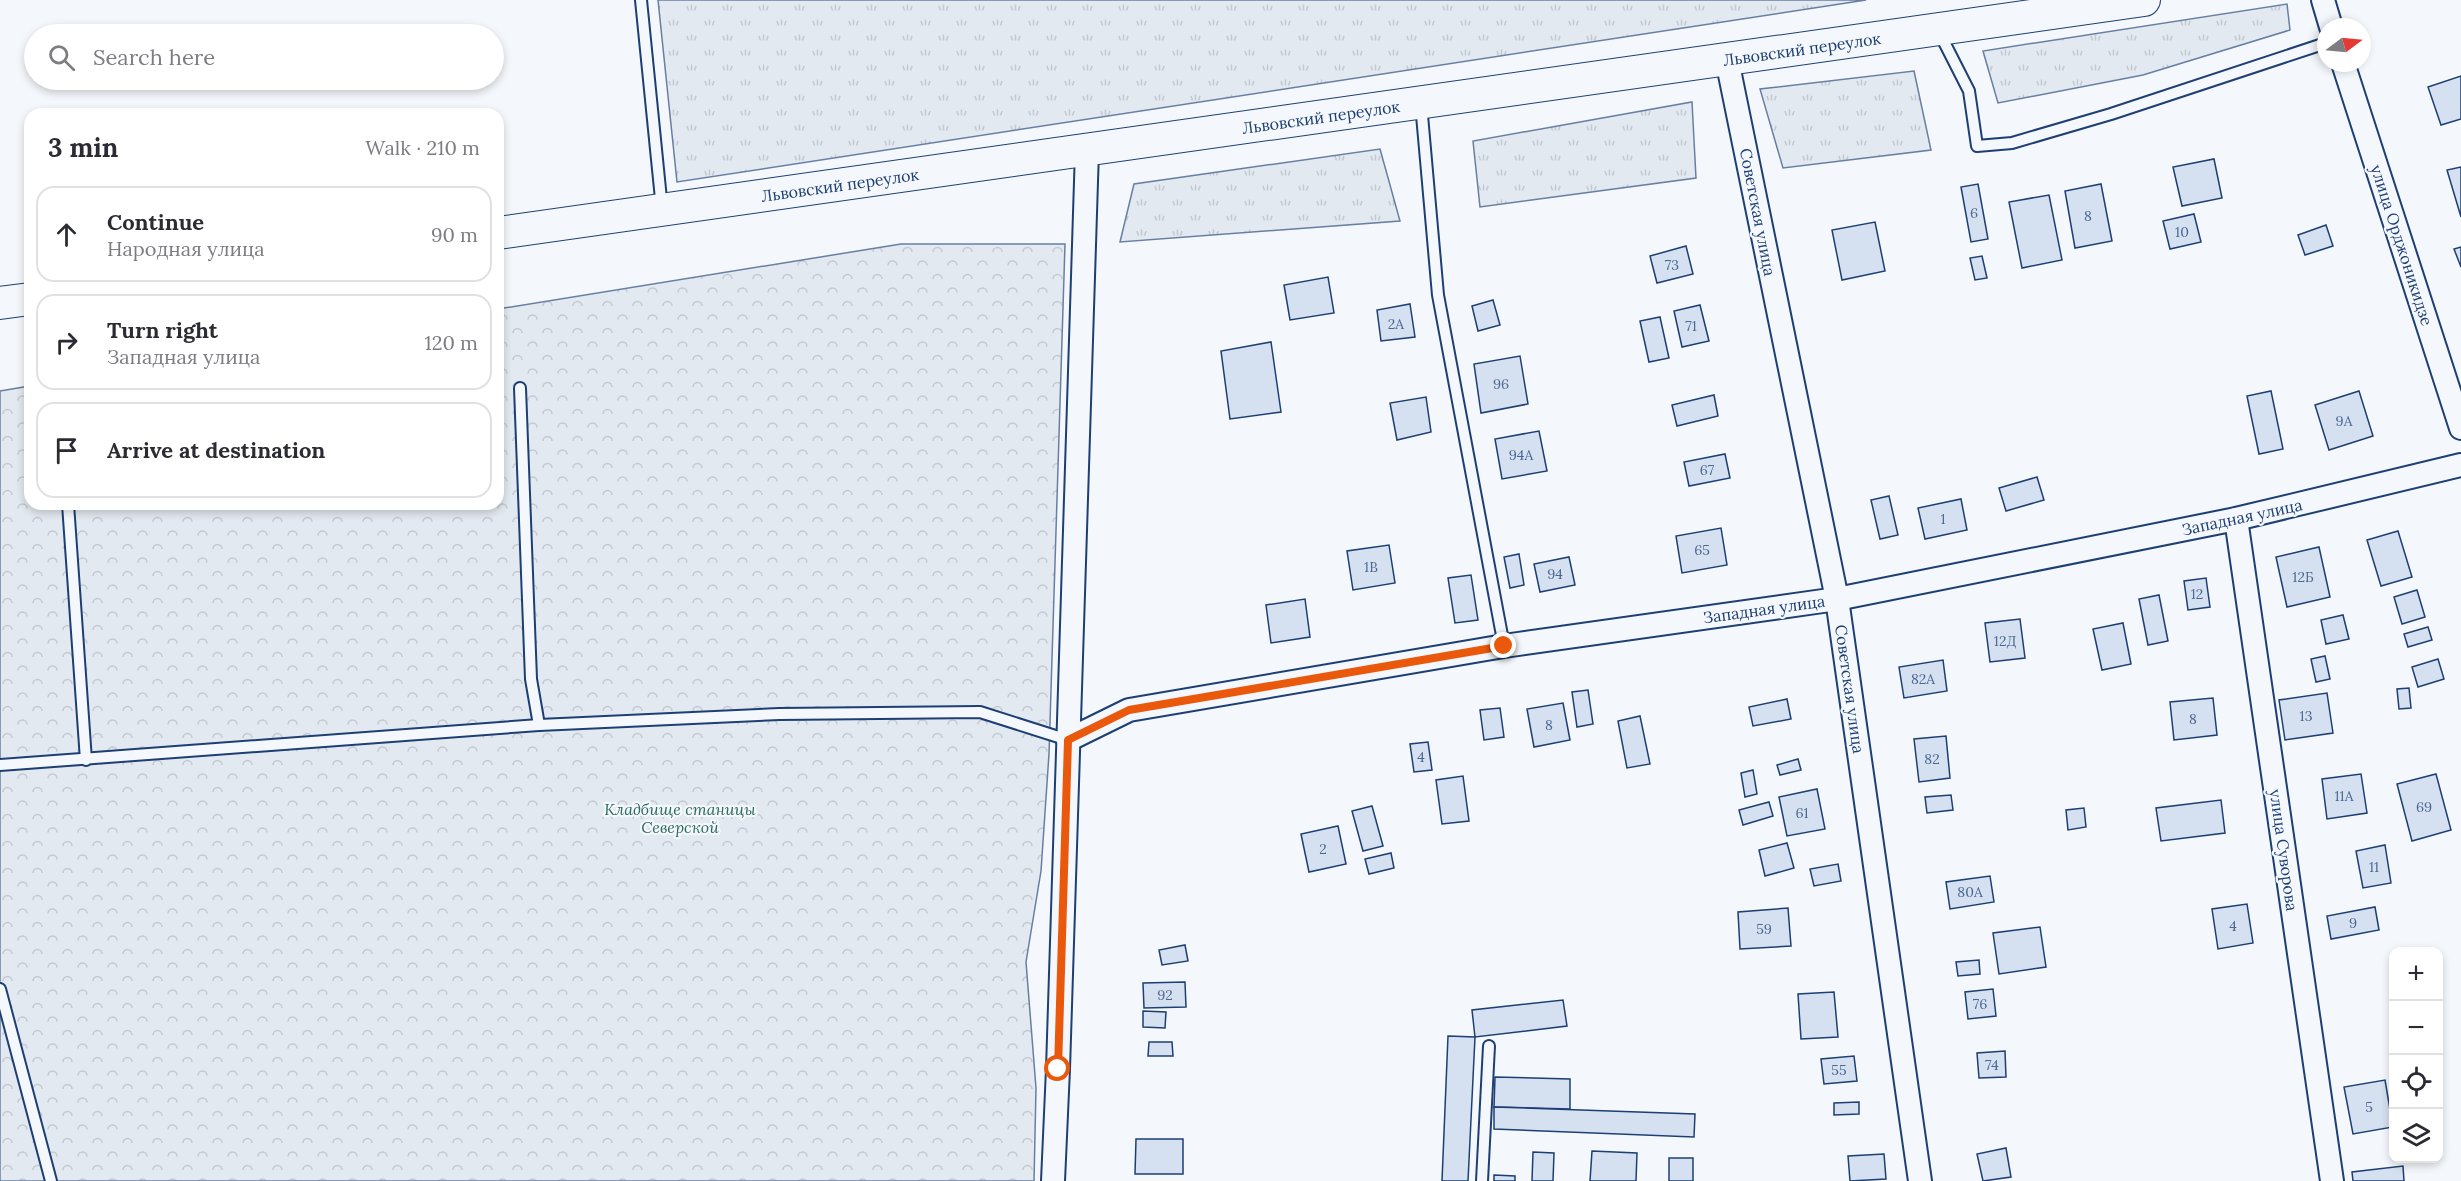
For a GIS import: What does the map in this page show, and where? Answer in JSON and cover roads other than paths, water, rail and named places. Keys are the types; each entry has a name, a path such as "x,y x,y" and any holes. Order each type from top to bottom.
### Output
{"main road":[{"name":"Львовский переулок","path":"504,232 2144,0"},
{"path":"0,303 24,299"}],"street":[{"path":"2323,0 2328,18"},
{"name":"Советская улица","path":"1727,60 1837,598 1920,1181"},
{"name":"улица Орджоникидзе","path":"2346,72 2461,428"},
{"path":"1053,1181 1087,150"},
{"name":"Западная улица","path":"1068,740 1129,710 1504,646 1837,598 2236,519 2461,465"},
{"name":"улица Суворова","path":"2236,519 2331,1181"}],"lane":[{"path":"641,0 662,210"},
{"path":"1938,30 1969,91 1977,146 2012,143 2111,114 2317,46"},
{"path":"1420,104 1438,295 1504,646"},
{"path":"520,388 531,680 539,725"},
{"path":"68,510 86,760"},
{"path":"0,765 539,725 779,714 980,712 1068,740"},
{"path":"0,989 51,1181"},
{"path":"1482,1181 1489,1046"}],"park label":[{"name":"Кладбище станицы Северской","path":"680,818"}]}
